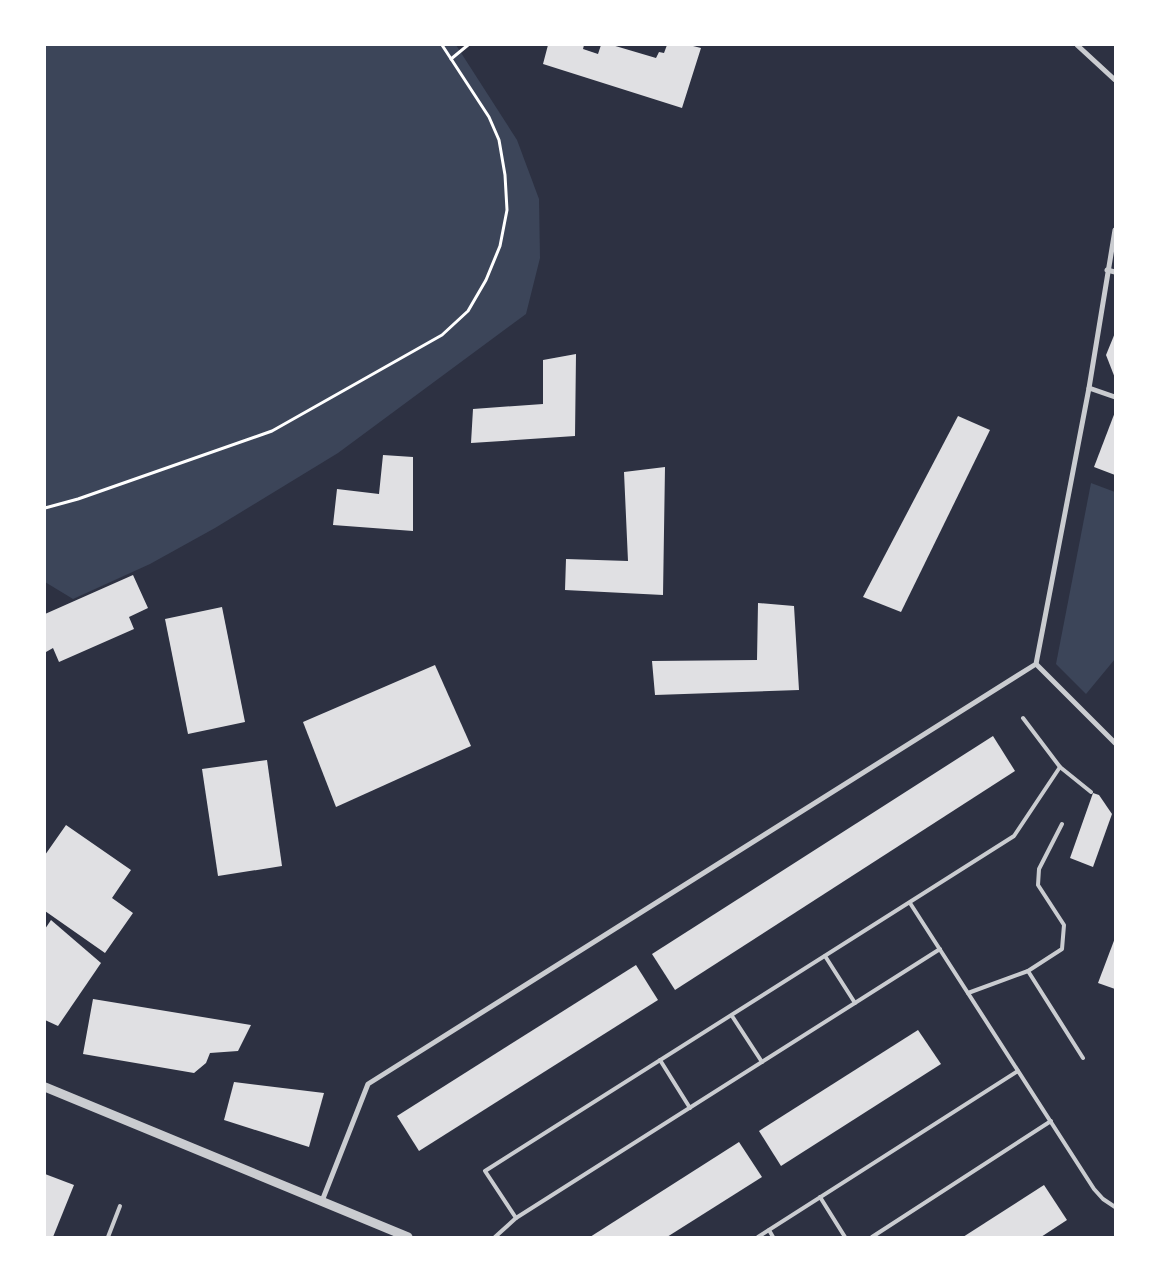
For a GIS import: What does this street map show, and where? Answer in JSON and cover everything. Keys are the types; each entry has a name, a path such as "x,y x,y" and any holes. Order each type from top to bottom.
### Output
{"street":[{"path":"1077,45 1115,80"},
{"path":"322,1201 368,1084 1036,664 1089,388 1115,230"},
{"path":"1108,270 1115,272"},
{"path":"1089,388 1115,397"},
{"path":"1036,664 1115,744"},
{"path":"45,1087 322,1201 394,1234 408,1237"}],"lane":[{"path":"1023,718 1060,767 1091,792"},
{"path":"516,1218 485,1171 1014,836 1060,767"},
{"path":"968,993 1028,971 1062,949 1064,925 1038,885 1039,869 1062,824"},
{"path":"910,903 1094,1189 1103,1199 1115,1207"},
{"path":"495,1237 516,1218 940,949"},
{"path":"826,956 855,1003"},
{"path":"1028,971 1083,1058"},
{"path":"732,1016 762,1062"},
{"path":"660,1060 690,1108"},
{"path":"758,1237 1018,1070"},
{"path":"872,1237 1051,1121"},
{"path":"820,1197 845,1237"},
{"path":"108,1237 120,1206"},
{"path":"769,1230 774,1237"}],"path":[{"path":"45,508 78,499 272,432 442,334 468,311 486,280 500,246 507,210 505,175 499,140 488,117 442,45"},
{"path":"451,58 468,45"}],"shaded area":[{"path":"45,45 456,45 517,140 539,199 540,258 526,314 338,453 215,528 150,564 73,599 45,582"},
{"path":"1091,483 1115,492 1115,659 1086,694 1056,664"}],"building":[{"path":"548,45 584,45 583,49 598,54 601,45 612,45 656,58 659,52 664,53 667,45 689,45 701,48 682,108 543,64"},
{"path":"1115,333 1115,378 1106,355"},
{"path":"576,354 575,436 471,443 473,409 543,404 543,360"},
{"path":"1115,412 1115,475 1094,467"},
{"path":"958,416 990,430 901,612 863,597"},
{"path":"383,455 413,457 413,531 333,525 337,489 379,494"},
{"path":"665,467 663,595 565,590 566,559 628,561 624,472"},
{"path":"133,575 148,608 129,617 134,629 59,662 53,648 46,652 45,614"},
{"path":"758,603 794,606 799,690 655,695 652,661 757,660"},
{"path":"222,607 245,722 188,734 165,619"},
{"path":"435,665 471,746 336,807 303,722"},
{"path":"993,736 1015,771 675,990 652,954"},
{"path":"267,760 282,866 218,876 202,769"},
{"path":"1093,793 1099,795 1112,814 1093,867 1070,858"},
{"path":"66,825 131,870 112,898 133,913 105,953 45,911 45,855"},
{"path":"51,920 101,963 58,1026 45,1020 45,929"},
{"path":"1115,938 1115,989 1098,983"},
{"path":"636,965 658,1000 419,1151 397,1116"},
{"path":"93,999 251,1025 238,1051 210,1053 206,1063 194,1073 83,1054"},
{"path":"918,1030 941,1064 781,1166 759,1131"},
{"path":"234,1082 324,1093 309,1147 224,1120"},
{"path":"739,1142 762,1177 667,1237 590,1237"},
{"path":"45,1174 74,1185 53,1237 45,1237"},
{"path":"1044,1185 1067,1220 1041,1237 963,1237"}]}
